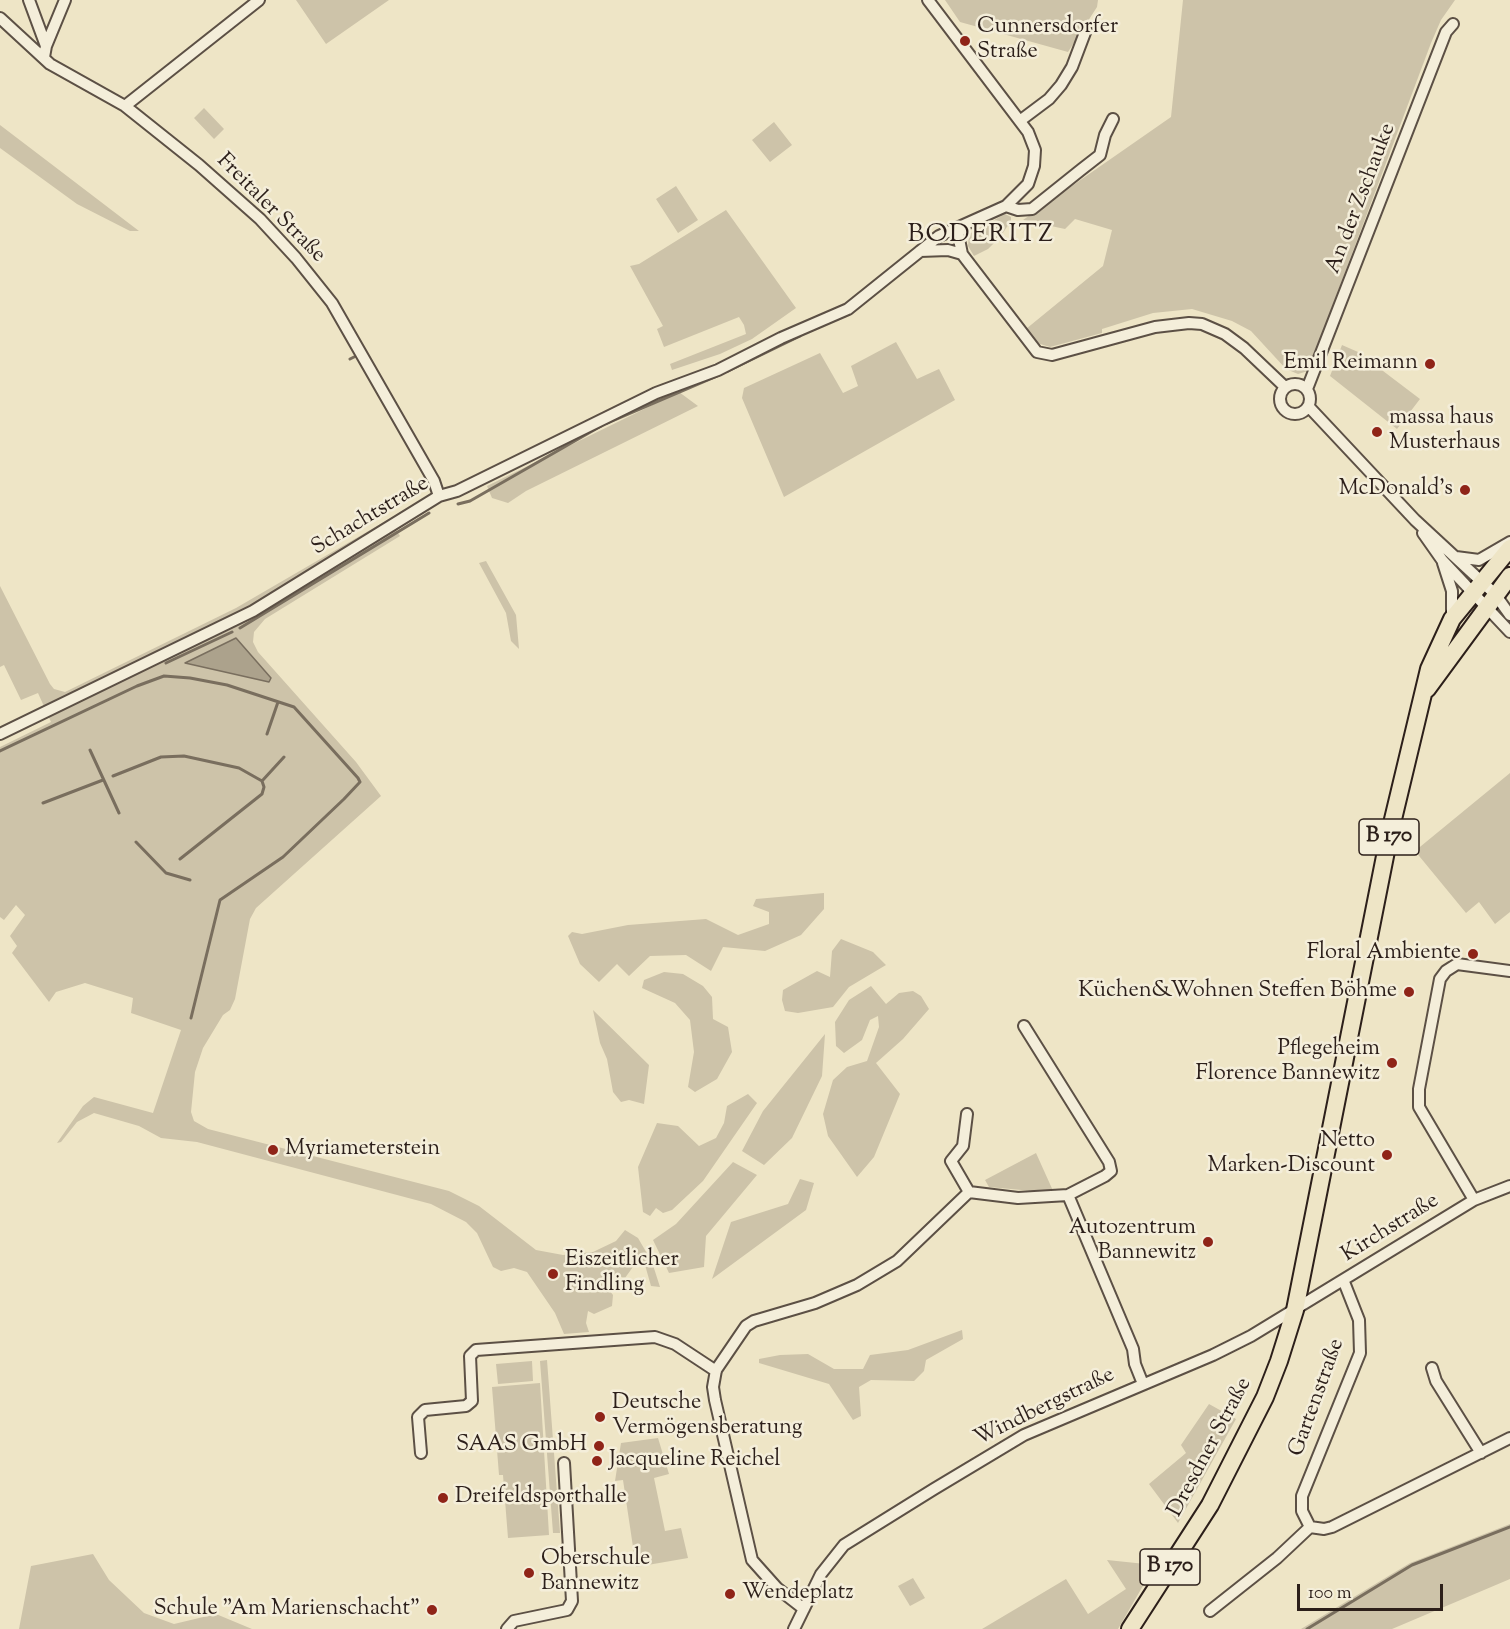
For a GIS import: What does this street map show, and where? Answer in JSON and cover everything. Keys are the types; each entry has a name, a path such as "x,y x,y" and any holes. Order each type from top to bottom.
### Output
{"main road":[{"name":"B 170","path":"1295,1310 1389,836 1412,730 1425,692 1429,669 1452,620 1510,548"},
{"name":"B 170","path":"1425,692 1510,576"},
{"name":"Dresdner Straße","path":"1130,1629 1210,1505 1231,1467 1265,1397 1295,1310"}],"street":[{"path":"29,0 45,51"},
{"path":"45,51 65,0"},
{"path":"125,106 259,0"},
{"path":"928,0 1021,120 1035,150 1034,166 1028,184 1006,206 1018,210 1032,209 1100,155 1105,135 1113,119"},
{"name":"Freitaler Straße","path":"0,18 24,43 45,51 50,64 125,106 232,194 311,274 332,303 376,379 434,481 439,496"},
{"name":"An der Zschauke","path":"1307,389 1446,32 1453,24"},
{"path":"1021,120 1049,99 1060,85 1072,67 1086,30"},
{"name":"Schachtstraße","path":"0,734 253,611 439,496 468,486 656,393 718,370 781,338 848,309 939,236 1006,206"},
{"path":"963,226 958,234 962,254 993,291 1031,348 1044,355 1052,355 1155,327 1189,323 1202,324 1225,334 1285,387"},
{"path":"920,251 948,250 962,254"},
{"path":"1296,384 1307,389 1311,401 1309,407 1299,414 1287,413 1280,403 1285,387 1296,384"},
{"path":"1309,407 1415,520 1454,556 1477,588"},
{"path":"1415,520 1442,560 1452,591 1452,620"},
{"path":"1454,556 1479,560 1510,542"},
{"path":"1442,560 1510,615"},
{"path":"1491,600 1510,632"},
{"path":"1474,1200 1419,1107 1419,1089 1440,979 1446,971 1457,964 1510,971"},
{"path":"969,1192 1018,1198 1068,1195 1106,1176 1111,1171 1109,1162 1024,1026"},
{"path":"968,1114 963,1146 951,1161 969,1192"},
{"name":"Kirchstraße","path":"1295,1310 1474,1200 1510,1186"},
{"path":"804,1609 777,1588 752,1560 712,1387 716,1371 746,1326 754,1321 815,1303 857,1285 897,1261 969,1192"},
{"path":"1068,1195 1133,1349 1135,1365 1143,1384"},
{"name":"Gartenstraße","path":"1310,1527 1302,1511 1302,1496 1360,1353 1359,1320 1344,1282"},
{"name":"Windbergstraße","path":"794,1629 821,1574 844,1545 856,1537 1024,1435 1213,1355 1295,1310"},
{"path":"421,1453 418,1417 425,1410 466,1406 472,1401 470,1356 476,1350 655,1337 675,1344 716,1371"},
{"path":"1432,1368 1436,1381 1481,1453"},
{"path":"1210,1611 1277,1558 1310,1527 1324,1529 1332,1527 1510,1438"},
{"path":"507,1629 514,1621 567,1610 572,1601 564,1463"}],"shaded area":[{"path":"296,0 389,0 326,44"},
{"path":"945,0 1098,0 1097,7 1068,52 960,22"},
{"path":"1183,0 1455,0 1441,20 1431,43 1308,371 1298,374 1286,369 1251,331 1232,321 1192,309 1153,313 1102,329 1102,333 1050,347 1037,343 1026,329 1103,266 1112,230 1075,219 1065,229 1023,220 1171,117"},
{"path":"204,108 224,129 214,139 194,118"},
{"path":"774,122 792,145 770,162 752,140"},
{"path":"0,125 139,231 130,231 77,204 0,148"},
{"path":"676,186 698,220 678,233 656,199"},
{"path":"726,210 796,308 752,339 720,354 672,370 670,364 746,334 744,325 739,317 664,347 657,329 663,326 630,266 639,264"},
{"path":"1005,214 1011,217 1011,221 1000,237 988,249 974,256 968,246 969,234"},
{"path":"896,342 917,379 939,369 955,400 784,497 742,398 744,388 820,353 843,393 858,386 851,366"},
{"path":"1342,345 1358,352 1420,399 1397,429 1330,376"},
{"path":"679,392 698,406 526,491 508,503 492,498 487,486"},
{"path":"389,519 400,536 265,619 254,632 253,642 258,652 356,762 381,796 256,908 250,919 235,999 230,1010 223,1015 203,1048 195,1072 191,1112 194,1121 208,1129 449,1191 479,1206 536,1250 563,1255 593,1252 616,1241 625,1230 638,1238 652,1262 660,1287 651,1286 645,1265 635,1264 625,1278 615,1275 601,1288 609,1290 613,1295 612,1306 594,1314 588,1311 586,1323 589,1332 564,1334 555,1313 527,1272 514,1268 501,1271 493,1267 477,1233 466,1222 431,1204 197,1142 161,1138 139,1126 94,1113 77,1122 61,1142 57,1143 83,1106 94,1097 153,1113 181,1030 131,1013 133,998 85,983 56,992 49,1002 12,953 17,946 10,936 25,915 16,905 4,920 0,917 0,747 51,722 38,693 21,700 4,665 0,667 0,586 50,684 54,689 65,692 236,608"},
{"path":"486,561 516,615 519,649 511,641 506,613 479,563"},
{"path":"236,638 271,678 269,682 185,663"},
{"path":"1510,773 1510,912 1495,924 1479,902 1466,913 1415,851"},
{"path":"824,893 824,909 801,935 765,951 723,947 711,971 686,955 650,956 629,976 617,964 599,982 580,964 568,936 572,932 582,934 628,925 706,919 738,935 769,924 769,912 753,906 756,899"},
{"path":"841,939 873,952 886,965 849,987 833,1007 798,1013 785,1011 782,1000 783,990 817,971 830,977 832,951"},
{"path":"664,972 683,974 703,986 712,997 713,1019 728,1027 732,1052 717,1079 695,1092 688,1087 694,1052 690,1020 675,1003 642,988 644,980"},
{"path":"871,986 886,1004 899,993 913,991 921,996 929,1009 903,1039 876,1063 900,1094 874,1157 857,1177 828,1136 823,1114 833,1080 847,1067 867,1061 879,1027 878,1016 870,1020 862,1040 844,1053 836,1046 835,1022 849,1000"},
{"path":"593,1010 649,1065 644,1104 629,1100 621,1102 613,1092 607,1059 600,1043"},
{"path":"825,1034 822,1076 792,1138 764,1165 742,1151 763,1111"},
{"path":"748,1094 757,1103 703,1181 672,1210 663,1213 656,1208 650,1216 643,1212 638,1167 657,1123 678,1126 699,1146 716,1138 724,1123 727,1106"},
{"path":"1036,1153 1054,1193 989,1187 985,1180"},
{"path":"733,1162 757,1175 706,1236 704,1267 669,1273 653,1240 676,1224"},
{"path":"800,1179 814,1183 806,1210 712,1279 731,1222 788,1204"},
{"path":"962,1330 963,1339 926,1360 924,1371 914,1381 871,1380 859,1387 861,1416 853,1420 829,1384 759,1363 759,1359 780,1355 808,1354 834,1369 863,1369 870,1355 908,1350"},
{"path":"547,1360 560,1533 553,1533 540,1361"},
{"path":"532,1361 533,1381 498,1384 496,1364"},
{"path":"540,1383 549,1535 508,1538 503,1475 499,1475 492,1387"},
{"path":"1209,1404 1236,1419 1178,1523 1149,1484 1186,1453 1181,1445"},
{"path":"658,1438 669,1474 654,1478 665,1531 681,1528 688,1558 636,1567 623,1480 615,1481 621,1443"},
{"path":"1510,1524 1510,1579 1392,1629 1301,1629 1410,1563"},
{"path":"93,1554 109,1580 144,1613 174,1624 216,1614 252,1629 19,1629 31,1566"},
{"path":"1107,1560 1155,1565 1118,1629 982,1629 1066,1579 1088,1614 1126,1589"},
{"path":"913,1578 925,1598 910,1606 898,1586"}],"waterway":[{"path":"728,371 800,336"},
{"path":"350,359 354,357"},
{"path":"607,423 719,375"},
{"path":"458,504 470,501 601,426"},
{"path":"240,628 429,513"},
{"path":"166,663 232,632"},
{"path":"0,751 137,686 164,676 227,685 294,707 358,778 360,782 344,799 283,857 220,900 191,1018"},
{"path":"267,734 278,702"},
{"path":"90,750 119,813"},
{"path":"113,776 161,757 184,756 239,768 262,781 264,787 262,794 180,859"},
{"path":"262,781 284,757"},
{"path":"43,803 103,780"},
{"path":"136,842 166,873 190,880"},
{"path":"1307,1629 1412,1565 1510,1527"}],"place":[{"name":"Cunnersdorfer Straße","path":"965,41"},
{"name":"Emil Reimann","path":"1430,364"},
{"name":"massa haus Musterhaus","path":"1377,432"},
{"name":"McDonald's","path":"1465,490"},
{"name":"Floral Ambiente","path":"1473,954"},
{"name":"Küchen&Wohnen Steffen Böhme","path":"1409,992"},
{"name":"Pflegeheim Florence Bannewitz","path":"1392,1063"},
{"name":"Myriameterstein","path":"273,1150"},
{"name":"Netto Marken-Discount","path":"1387,1155"},
{"name":"Autozentrum Bannewitz","path":"1208,1242"},
{"name":"Eiszeitlicher Findling","path":"553,1274"},
{"name":"Deutsche Vermögensberatung","path":"600,1417"},
{"name":"SAAS GmbH","path":"599,1446"},
{"name":"Jacqueline Reichel","path":"597,1461"},
{"name":"Dreifeldsporthalle","path":"443,1498"},
{"name":"Oberschule Bannewitz","path":"529,1573"},
{"name":"Wendeplatz","path":"730,1594"},
{"name":"Schule \"Am Marienschacht\"","path":"432,1610"}],"district":[{"name":"BODERITZ","path":"981,237"}]}
